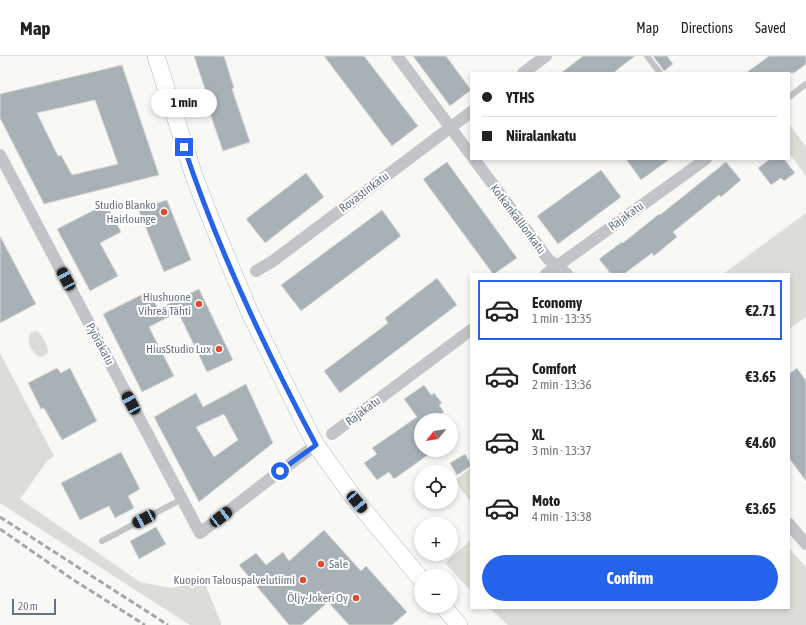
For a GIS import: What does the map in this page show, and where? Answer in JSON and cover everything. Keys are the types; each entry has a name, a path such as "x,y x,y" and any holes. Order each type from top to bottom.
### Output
{"main road":[{"path":"156,56 194,176 226,258 250,313 316,445 357,502 414,571"},
{"path":"449,613 459,625"}],"street":[{"path":"397,56 470,154"},
{"path":"524,72 546,56"},
{"name":"Rovastinkatu","path":"256,271 273,261 470,113"},
{"name":"Pyöräkatu","path":"0,156 200,533 316,445"},
{"name":"Kotkankallionkatu","path":"475,160 548,259 566,273"},
{"name":"Rajakatu","path":"547,273 705,160"},
{"name":"Rajakatu","path":"332,434 470,331"},
{"path":"790,525 806,544"}],"lane":[{"path":"647,56 659,72"},
{"path":"790,96 806,84"},
{"path":"102,541 182,499"}],"shaded area":[{"path":"790,125 806,147 806,176 790,154"},
{"path":"806,213 806,317 790,328 790,273 724,273"},
{"path":"37,331 44,340 48,352 44,356 39,357 31,349 29,342 29,335 31,332"},
{"path":"0,353 54,456 47,461 20,499 140,582 171,588 204,581 221,625 190,625 0,503"},
{"path":"470,469 470,502 458,484 458,478"},
{"path":"470,541 470,590 458,577 458,569 451,569 445,563 447,561 458,561 458,552"},
{"path":"790,549 806,567 806,625 508,625 490,609 790,609"}],"building":[{"path":"194,56 224,56 234,88 232,89 250,142 223,151 203,93 206,92"},
{"path":"324,56 364,56 418,126 392,146"},
{"path":"413,56 446,56 470,89 470,91 450,106"},
{"path":"583,56 635,56 614,72 562,72"},
{"path":"653,56 667,56 673,64 664,71"},
{"path":"769,56 806,56 806,64 794,73 747,72"},
{"path":"122,65 159,175 44,204 0,118 0,94","holes":["95,100 118,164 72,175 61,155 58,156 37,113"]},
{"path":"627,160 669,160 641,180"},
{"path":"769,160 785,160 795,173 784,181 781,178 771,185 758,168"},
{"path":"447,162 517,258 495,273 492,273 423,179"},
{"path":"726,162 741,180 721,197 719,195 673,232 677,237 654,256 652,253 625,273 610,273 599,259 622,242 623,243 659,214 660,215"},
{"path":"601,170 621,197 558,244 537,216"},
{"path":"306,173 324,197 265,243 246,219"},
{"path":"167,200 191,260 164,272 138,209"},
{"path":"106,204 121,232 100,243 118,276 90,291 57,229"},
{"path":"382,210 401,236 301,311 281,285"},
{"path":"0,236 36,304 0,323"},
{"path":"437,278 457,305 340,393 324,371 388,323 385,318"},
{"path":"199,289 233,360 207,372 178,312 149,327 174,376 142,392 103,314 149,291 158,309"},
{"path":"57,368 61,373 70,368 97,421 62,440 44,408 41,409 28,383"},
{"path":"797,368 806,381 806,481 790,459 790,373"},
{"path":"246,384 273,443 199,502 154,417 196,393 203,407","holes":["224,414 238,440 214,457 196,427"]},
{"path":"424,385 431,395 434,393 442,403 439,405 444,412 414,413 404,399"},
{"path":"414,419 414,457 425,457 394,479 389,472 377,480 364,463 377,454 372,448"},
{"path":"121,452 140,489 128,496 134,508 115,518 109,506 80,520 61,483"},
{"path":"465,454 470,462 470,467 458,474 458,465 451,465 450,463"},
{"path":"156,527 166,544 139,559 130,541"},
{"path":"324,530 361,571 366,566 407,612 392,625 349,625 328,602 302,625 289,625 239,565 256,553 266,565 283,552 289,561"}],"railway":[{"path":"0,517 168,625"},
{"path":"0,529 72,579 145,625"}],"place":[{"name":"Studio Blanko Hairlounge","path":"164,212"},
{"name":"Hiushuone Vihreä Tähti","path":"199,304"},
{"name":"HiusStudio Lux","path":"219,349"},
{"name":"Sale","path":"321,564"},
{"name":"Kuopion Talouspalvelutiimi","path":"303,580"},
{"name":"Öljy-Jokeri Oy","path":"356,598"}],"route":[{"path":"184,147 240,291 316,445 280,471"}]}
